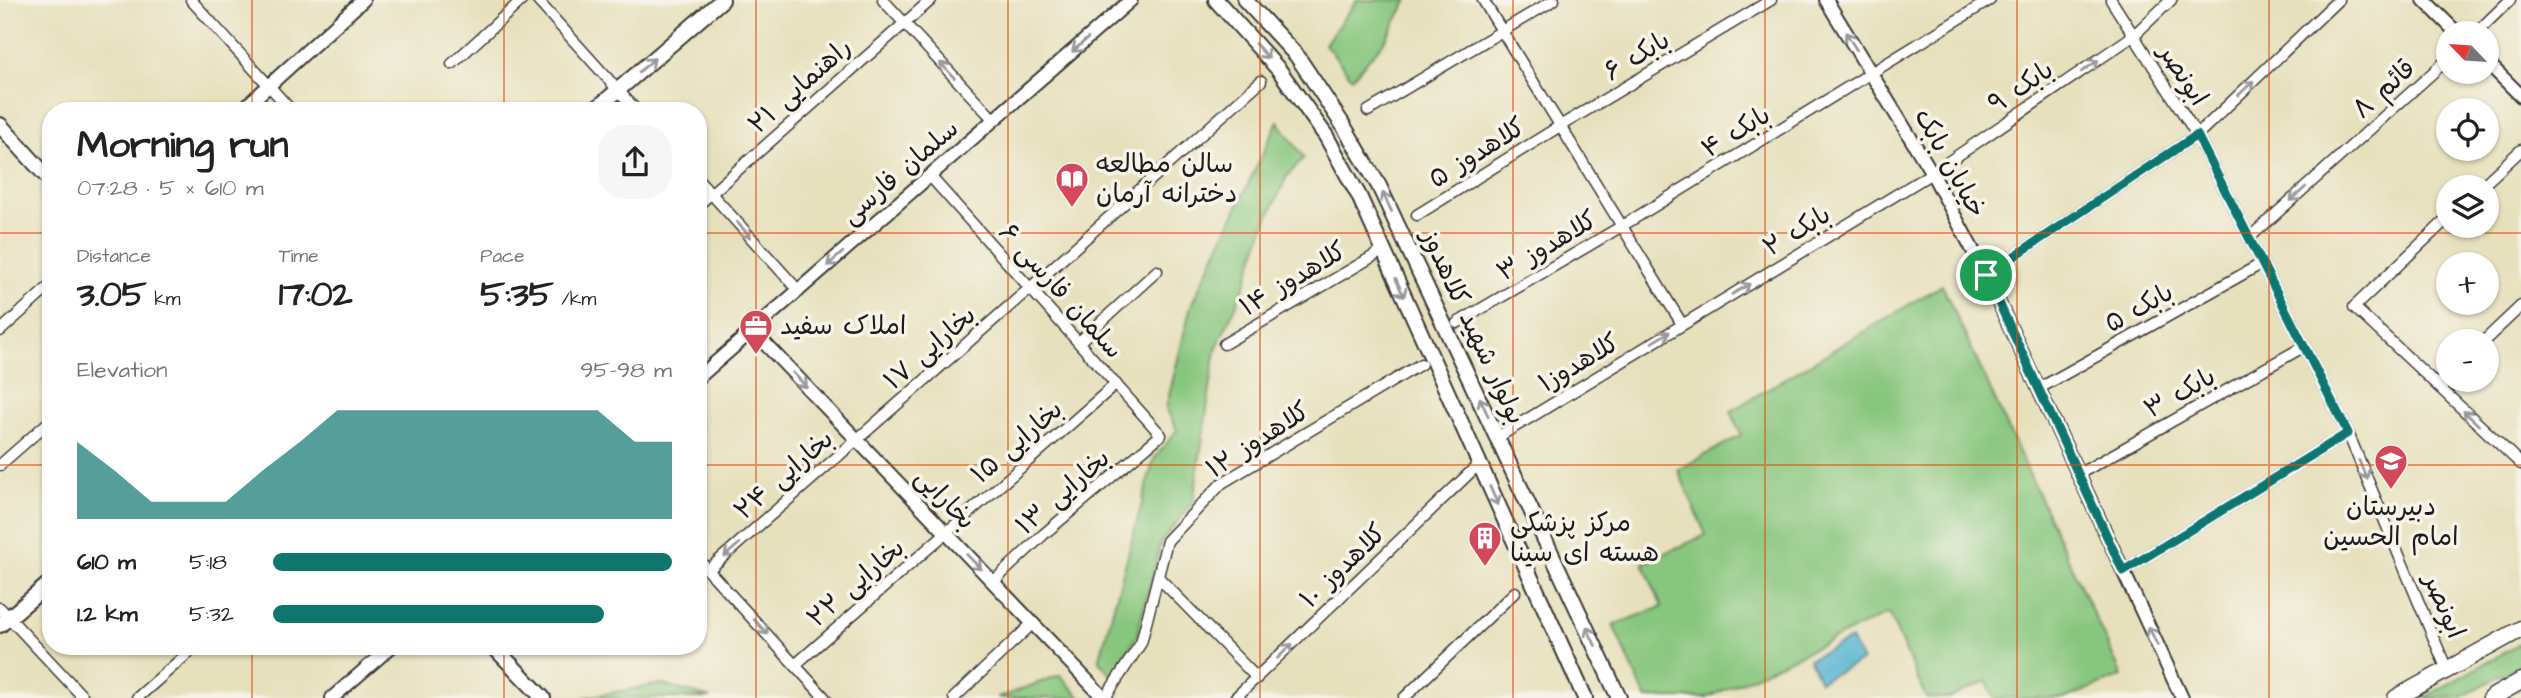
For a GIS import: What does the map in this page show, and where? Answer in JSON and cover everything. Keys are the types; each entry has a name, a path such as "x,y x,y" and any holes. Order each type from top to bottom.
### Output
{"main road":[{"path":"605,102 722,0"},
{"name":"بولوار شهید کلاهدوز","path":"1216,0 1279,70 1326,136 1359,196 1585,698"},
{"name":"بولوار شهید کلاهدوز","path":"1245,0 1297,56 1343,125 1389,206 1619,698"},
{"path":"0,125 42,171"},
{"path":"3,617 42,589"},
{"path":"2396,698 2521,629"},
{"path":"502,655 543,698"},
{"path":"2491,698 2521,681"}],"street":[{"path":"191,0 284,102"},
{"path":"252,102 363,0"},
{"path":"452,65 522,0"},
{"path":"537,0 629,102"},
{"path":"883,0 994,120"},
{"name":"راهنمایی ۲۱","path":"707,197 930,0"},
{"name":"سلمان فارسی","path":"707,370 1131,0"},
{"path":"1483,0 1682,324"},
{"path":"1368,111 1554,0"},
{"name":"بابک ۶","path":"1560,126 1771,0"},
{"name":"خیابان بابک","path":"1826,0 1932,173 1986,275 2182,698"},
{"name":"بابک ۴","path":"1622,226 1990,0"},
{"name":"ابونصر","path":"2111,0 2197,135 2348,433 2447,670"},
{"name":"بابک ۹","path":"1932,173 2133,36 2171,0"},
{"path":"1986,275 2197,135 2338,0"},
{"path":"2424,0 2446,21"},
{"path":"2489,21 2511,0"},
{"name":"قائم ۸","path":"2249,238 2436,70"},
{"path":"2499,74 2521,96"},
{"name":"بخارایی ۱۷","path":"857,440 1261,81"},
{"name":"کلاهدوز ۵","path":"1416,215 1560,126"},
{"path":"2494,175 2521,150"},
{"name":"بابک ۲","path":"1682,324 1932,173"},
{"name":"سلمان فارسی ۶","path":"930,176 1161,435"},
{"path":"707,189 799,291"},
{"name":"کلاهدوز ۳","path":"1457,323 1622,226"},
{"path":"2436,229 2354,307 2436,384"},
{"name":"کلاهدوز ۱۴","path":"1224,344 1384,250"},
{"name":"بابک ۵","path":"2038,389 2261,264"},
{"path":"1079,342 1157,271"},
{"path":"0,331 42,293"},
{"path":"2497,329 2521,306"},
{"name":"کلاهدوز۱","path":"1498,437 1682,324"},
{"name":"بخارایی","path":"752,331 1104,698"},
{"name":"بابک ۳","path":"2077,475 2303,347"},
{"name":"کلاهدوز ۱۲","path":"1104,698 1141,643 1167,541 1222,484 1421,364"},
{"name":"بخارایی ۱۵","path":"946,533 1116,384"},
{"path":"2445,392 2520,461"},
{"path":"0,465 42,428"},
{"path":"2123,571 2348,433"},
{"name":"بخارایی ۱۳","path":"993,582 1044,534 1161,435"},
{"name":"بخارایی ۲۴","path":"708,570 857,440"},
{"name":"کلاهدوز ۱۰","path":"1235,698 1479,464"},
{"name":"بخارایی ۲۲","path":"795,665 946,533"},
{"path":"708,570 825,698"},
{"path":"1158,578 1256,678"},
{"path":"1404,698 1515,592"},
{"path":"3,617 84,698"},
{"path":"954,698 1033,623"},
{"path":"137,698 186,655"},
{"path":"332,698 382,655"}],"green space":[{"path":"1357,0 1408,0 1384,42 1352,78 1325,44"},
{"path":"1278,121 1304,158 1287,176 1265,224 1244,288 1216,349 1193,503 1161,542 1137,635 1112,676 1099,661 1154,459 1177,430 1166,408 1191,305"},
{"path":"1942,285 2122,676 2066,698 1994,698 1987,681 1949,698 1926,698 1889,613 1707,698 1646,698 1613,625 1662,607 1643,563 1706,535 1678,470 1741,435 1731,411"},
{"path":"2521,643 2521,664 2460,698 2424,698"},
{"path":"1060,675 1081,698 997,698"},
{"path":"661,684 711,698 581,698"}],"water":[{"path":"1851,639 1862,661 1820,681 1809,659"}],"place":[{"name":"سالن مطالعه دخترانه آرمان","path":"1072,209"},
{"name":"املاک سفید","path":"756,356"},
{"name":"دبیرستان امام الحسین","path":"2391,491"},
{"name":"مرکز پزشکی هسته ای سینا","path":"1485,568"}],"route":[{"path":"2197,135 2348,433 2123,571 1986,275 2197,135"}]}
